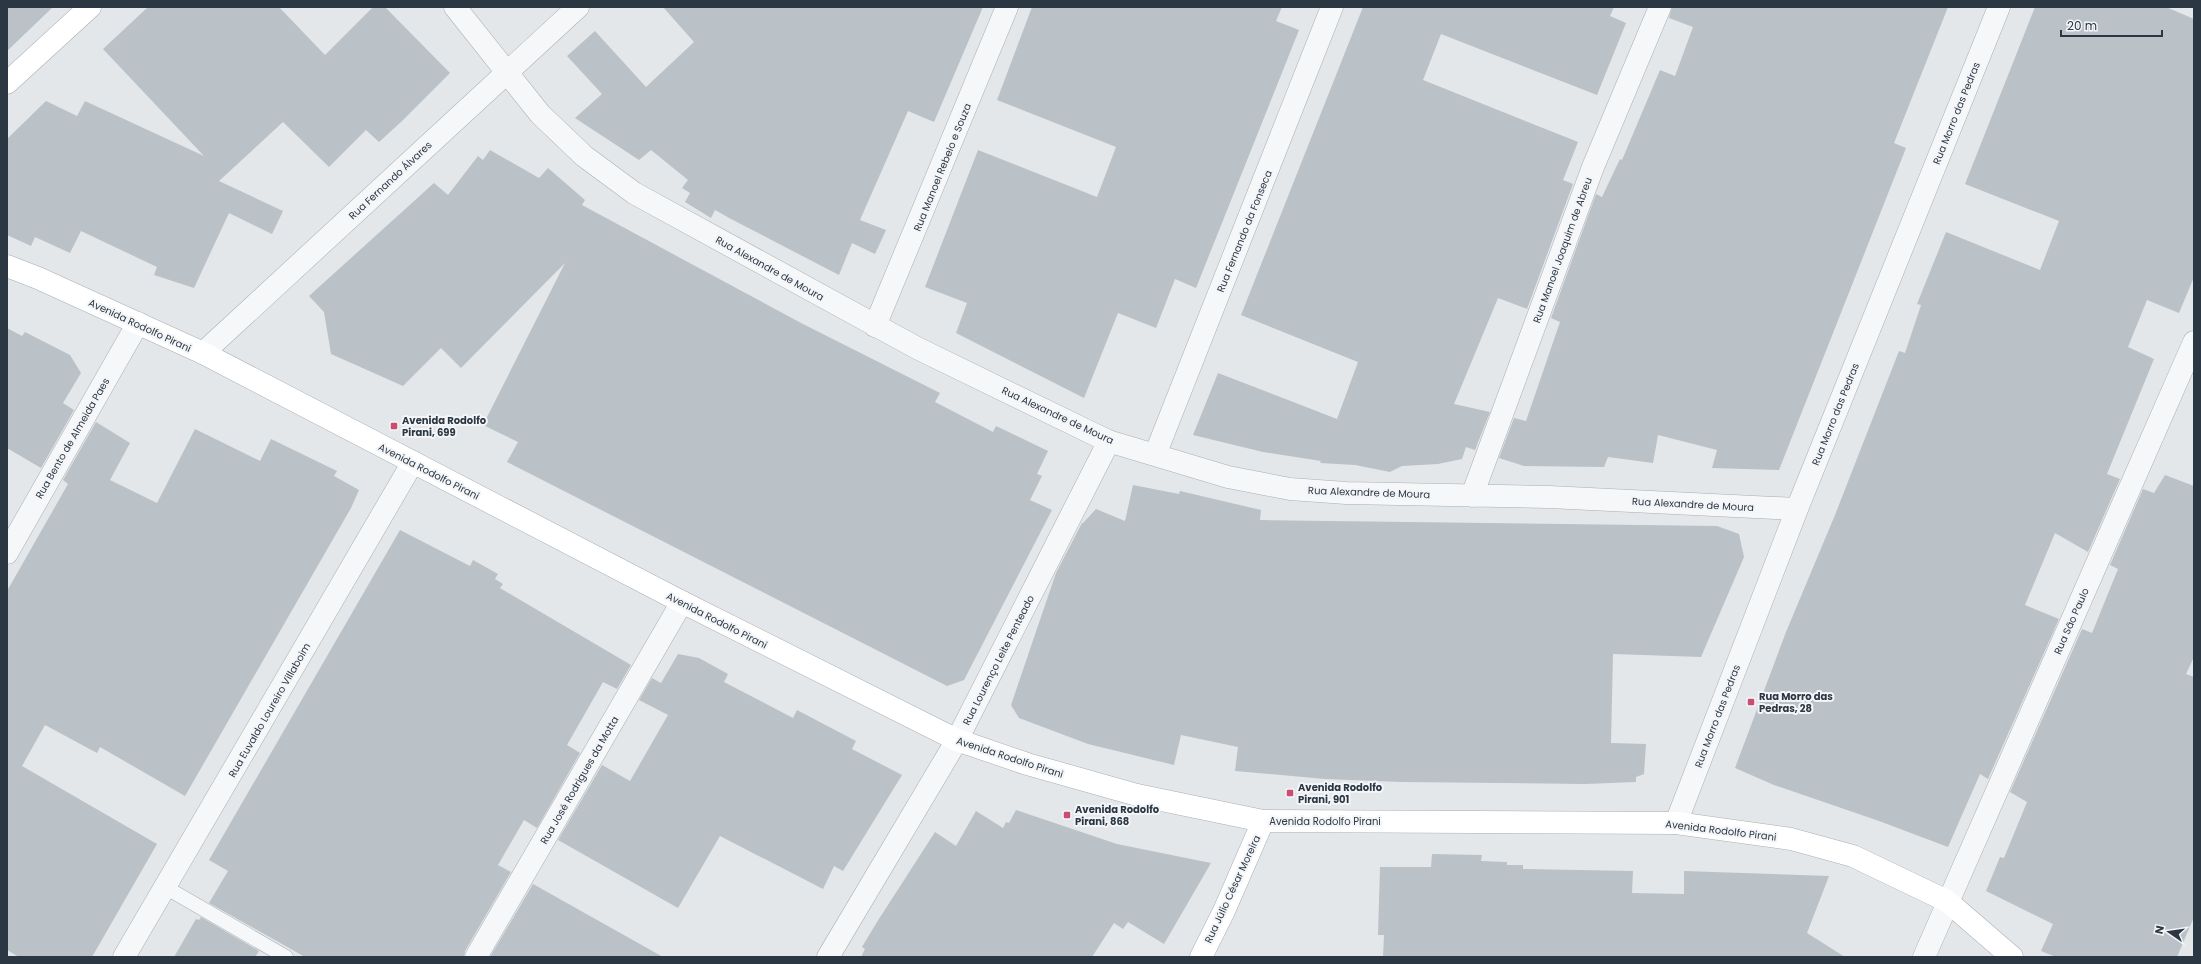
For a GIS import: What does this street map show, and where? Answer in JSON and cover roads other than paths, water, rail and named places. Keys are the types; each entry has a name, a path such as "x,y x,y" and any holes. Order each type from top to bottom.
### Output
{"main road":[{"path":"7,83 90,7"},
{"name":"Avenida Rodolfo Pirani","path":"7,266 38,278 203,353 682,602 957,740 1027,764 1137,795 1263,821 1676,823 1791,839 1846,854 1947,901 2012,957"},
{"name":"Rua Júlio César Moreira","path":"1201,957 1224,912 1263,821"}],"street":[{"name":"Rua Alexandre de Moura","path":"455,7 505,72 540,114 584,156 634,193 876,326 1109,441 1228,477 1290,488 1346,493 1549,497 1798,509"},
{"name":"Rua Fernando Álvares","path":"203,353 505,72 578,7"},
{"name":"Rua Manoel Rebelo e Souza","path":"876,326 1007,7"},
{"name":"Rua Fernando da Fonseca","path":"1155,455 1332,7"},
{"name":"Rua Manoel Joaquim de Abreu","path":"1472,496 1593,167 1660,7"},
{"name":"Rua Morro das Pedras","path":"1676,823 1798,509 1999,7"},
{"name":"Rua Bento de Almeida Paes","path":"7,553 138,323"},
{"name":"Rua São Paulo","path":"1924,957 1947,901 2194,342"},
{"name":"Rua Lourenço Leite Penteado","path":"828,957 957,740 1109,441"},
{"name":"Rua Euvaldo Loureiro Villaboim","path":"124,957 413,462"},
{"name":"Rua José Rodrigues da Motta","path":"476,957 682,602"}],"lane":[{"path":"165,887 286,957"}],"place":[{"name":"Avenida Rodolfo Pirani, 699","path":"394,426"},
{"name":"Rua Morro das Pedras, 28","path":"1751,702"},
{"name":"Avenida Rodolfo Pirani, 901","path":"1290,793"},
{"name":"Avenida Rodolfo Pirani, 868","path":"1067,815"}]}
